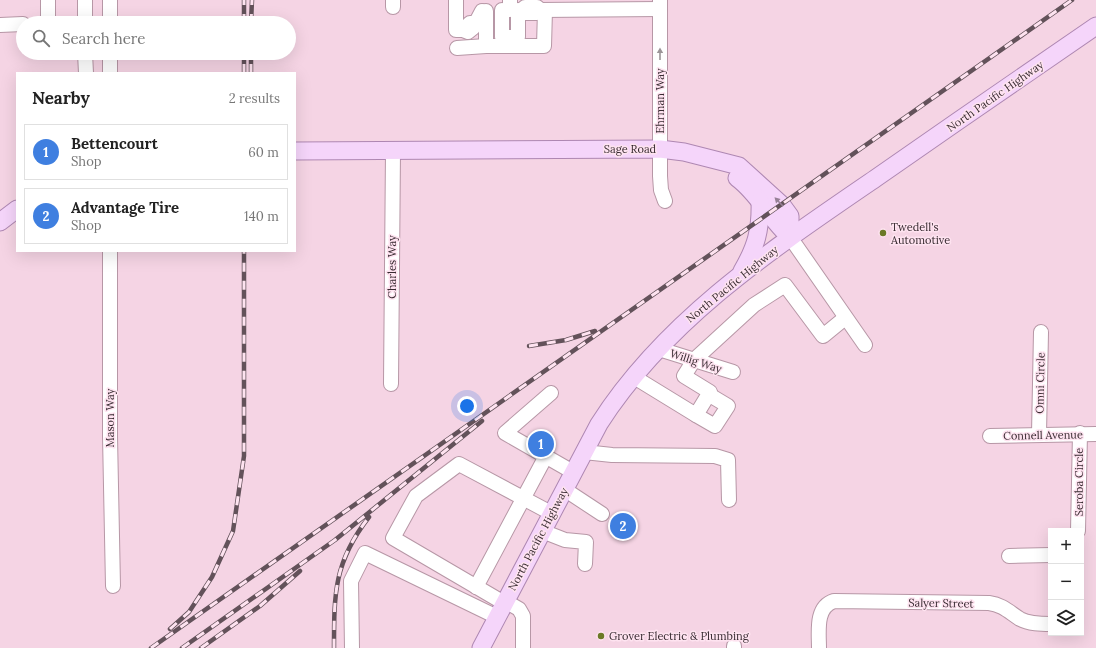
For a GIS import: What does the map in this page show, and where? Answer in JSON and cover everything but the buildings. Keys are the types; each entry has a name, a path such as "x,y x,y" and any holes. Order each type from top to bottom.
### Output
{"main road":[{"name":"North Pacific Highway","path":"481,648 551,513 612,404 659,349 707,301 790,237 1096,26"},
{"name":"Sage Road","path":"296,151 660,149 684,152 739,166 782,205 790,216 790,237"},
{"path":"715,160 741,181 760,201 776,226 790,237"},
{"path":"739,277 751,256 759,233 760,201"},
{"path":"0,222 16,209"}],"street":[{"path":"48,0 48,16"},
{"path":"85,0 85,16"},
{"path":"110,0 110,16"},
{"path":"456,0 456,30 463,30 481,11 537,6 542,10 660,5"},
{"name":"Ehrman Way","path":"660,5 661,190 665,201"},
{"path":"457,48 486,46 544,46 542,10"},
{"path":"481,11 486,46"},
{"path":"0,25 16,24"},
{"path":"85,60 86,72"},
{"path":"110,60 110,72"},
{"name":"Charles Way","path":"391,384 393,151"},
{"path":"790,237 865,345"},
{"name":"Mason Way","path":"110,252 110,436 114,586"},
{"path":"696,415 710,392 684,376 694,360 754,306 785,285 823,336 845,318"},
{"name":"Omni Circle","path":"1040,332 1040,434"},
{"name":"Willig Way","path":"659,349 733,372"},
{"path":"634,377 715,426 728,406 708,394"},
{"path":"551,393 505,433 574,472"},
{"name":"Connell Avenue","path":"990,436 1080,433 1096,434"},
{"name":"Seroba Circle","path":"1078,528 1080,433"},
{"path":"584,452 612,455 715,456 728,460 729,500"},
{"path":"476,587 522,498 546,456"},
{"path":"502,607 476,587 393,538 416,496 459,464 551,513"},
{"path":"564,489 602,514"},
{"path":"542,531 565,540 586,542 585,564"},
{"path":"352,648 351,581 364,553 502,607 519,609 523,616 523,648"},
{"path":"1009,556 1048,555"},
{"name":"Salyer Street","path":"820,648 820,618 826,605 834,602 999,604 1021,619 1035,624 1048,624"}],"railway":[{"path":"244,0 244,16"},
{"path":"251,16 252,0"},
{"path":"151,648 1072,0"},
{"path":"244,60 244,72"},
{"path":"251,60 251,72"},
{"path":"170,629 189,612 212,577 233,531 244,456 244,252"},
{"path":"529,346 566,340 595,331"},
{"path":"182,648 335,540 482,421"},
{"path":"334,648 338,579 349,549 357,533 369,517"},
{"path":"201,648 260,606 300,571"}],"place":[{"name":"Twedell's Automotive","path":"883,233"},
{"name":"Bettencourt","path":"541,444"},
{"name":"Advantage Tire","path":"623,526"},
{"name":"Grover Electric & Plumbing","path":"601,636"}]}
